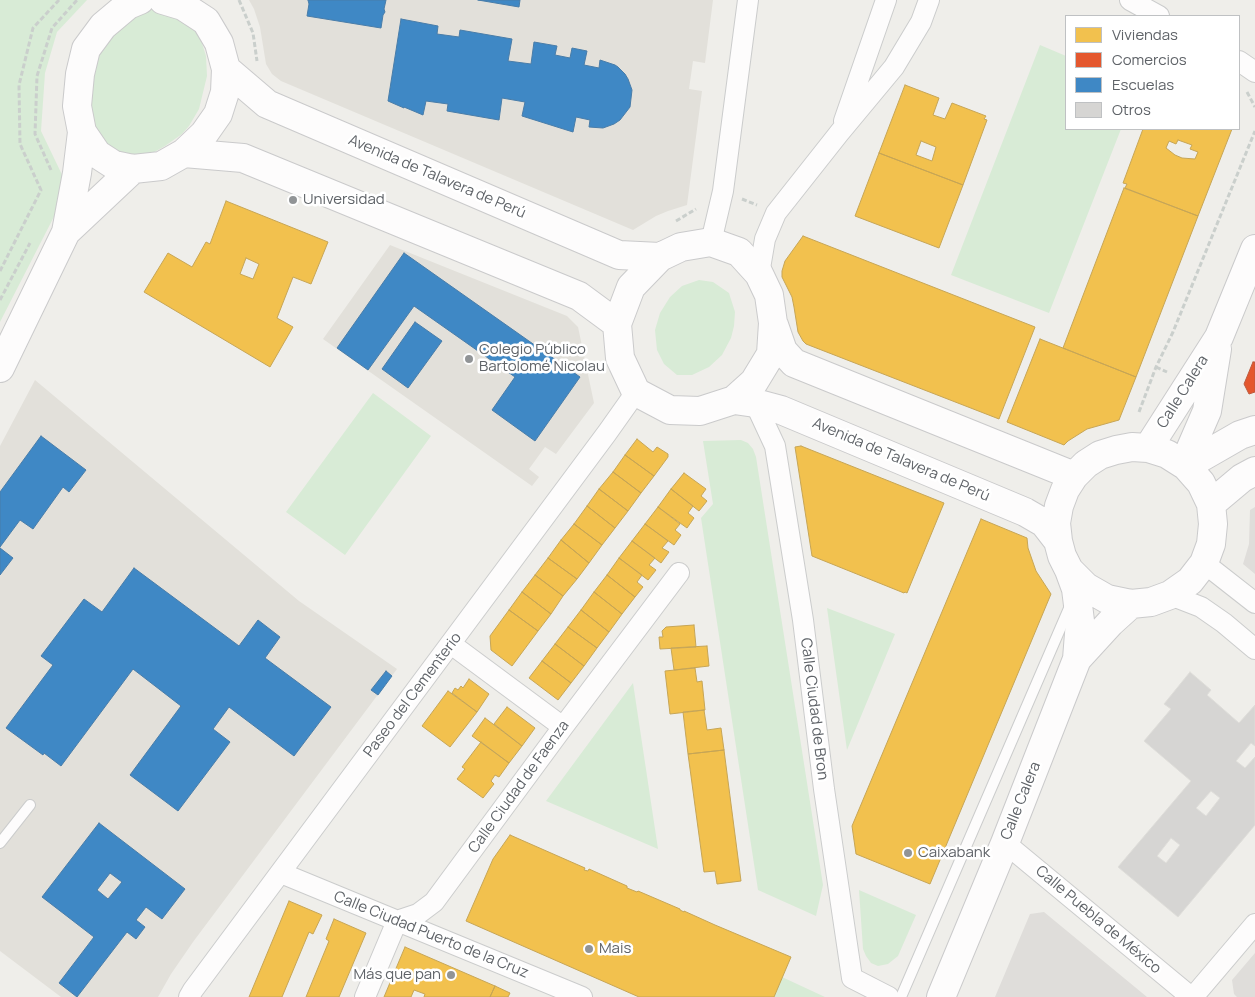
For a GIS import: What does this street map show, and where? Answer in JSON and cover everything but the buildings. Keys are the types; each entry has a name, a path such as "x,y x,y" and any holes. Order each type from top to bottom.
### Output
{"street":[{"path":"711,242 724,191 748,0"},
{"path":"840,132 886,0"},
{"path":"759,274 765,239 776,213 894,67 921,22 929,0"},
{"path":"1130,0 1157,15"},
{"path":"0,368 66,232 77,173 82,132 77,106 80,74 86,49 103,26 133,2"},
{"path":"82,132 97,154 114,165 133,169 161,166 184,153 204,134 218,114 225,92 226,69 219,43 206,21 176,2"},
{"path":"1240,62 1255,72"},
{"name":"Avenida de Talavera de Perú","path":"226,69 267,104 618,255 660,257"},
{"path":"184,153 244,158 579,296 617,324"},
{"path":"66,232 133,169"},
{"path":"773,323 770,354 745,402 700,411 670,410 636,392 620,358 617,324 631,287 660,257 681,247 711,242 739,252 759,274 769,295 773,323 783,351 794,363 1074,476"},
{"name":"Calle Calera","path":"1148,448 1219,337 1250,279 1255,249"},
{"name":"Calle Calera","path":"1185,465 1207,411 1219,337"},
{"name":"Paseo del Cementerio","path":"189,997 608,434 636,392"},
{"name":"Avenida de Talavera de Perú","path":"745,402 781,410 1025,512 1044,523 1058,541"},
{"name":"Calle Ciudad de Bron","path":"745,402 775,446 803,620 824,789 852,978 889,997"},
{"path":"1185,465 1255,430"},
{"name":"Calle Calera","path":"941,997 1005,843 1077,659 1080,621 1073,579 1062,556 1056,523 1059,506 1065,490 1074,476 1086,464 1100,455 1132,447 1148,448 1167,454 1185,465 1201,483 1210,504 1213,530 1211,544 1204,563 1190,582 1170,595 1152,602 1131,604 1107,599 1073,579"},
{"path":"1210,504 1242,478 1255,471"},
{"path":"1204,563 1255,603"},
{"name":"Calle Ciudad de Faenza","path":"397,921 418,914 434,902 679,572"},
{"path":"1170,595 1201,607 1224,623 1255,650"},
{"name":"Calle Calera","path":"1077,659 1110,623 1131,604"},
{"path":"451,644 563,727"},
{"name":"Calle Puebla de México","path":"1005,843 1192,997"},
{"name":"Calle Ciudad Puerto de la Cruz","path":"281,873 582,997"},
{"path":"365,997 397,921"},
{"path":"1192,997 1255,924"}],"lane":[{"path":"901,997 1063,624 1073,579"},
{"path":"0,843 30,804"}],"path":[{"path":"0,271 41,190 20,144 19,85 32,28 59,0"},
{"path":"55,178 35,134 37,76 52,28 77,0"},
{"path":"239,0 253,33 257,65"},
{"path":"1136,418 1255,131"},
{"path":"673,222 698,208 703,196 712,191 724,191 776,213"},
{"path":"0,300 32,239"}],"shaded area":[{"path":"249,0 713,0 705,63 693,61 689,89 702,91 687,205 656,216 633,230 281,81 272,74 266,64 260,27"},
{"name":"Colegio Público Bartolomé Nicolau","path":"390,245 567,316 578,327 594,403 556,454 545,447 529,469 539,477 532,486 323,339"},
{"path":"35,380 299,601 397,669 193,942 158,997 61,997 0,951 0,446"},
{"path":"1255,507 1255,574 1243,564 1249,544 1250,510"},
{"path":"1044,912 1147,997 995,997 1030,914"},
{"path":"1255,953 1255,997 1237,997 1234,994 1232,980"}],"green space":[{"path":"0,0 87,0 57,32 45,73 41,131 66,183 63,199 0,322"},
{"path":"157,8 192,21 200,37 206,56 207,76 199,109 182,134 149,155 134,159 109,155 87,115 88,82 101,48 111,32 137,12"},
{"path":"1040,45 1065,56 1065,130 1121,130 1049,313 951,275"},
{"path":"699,280 713,282 729,293 735,312 734,326 731,338 722,355 709,367 692,375 677,375 664,364 657,350 655,330 660,313 670,297 682,286"},
{"path":"373,393 431,436 345,555 286,512"},
{"path":"741,440 748,443 756,457 823,885 816,916 758,890 701,518 713,504 703,441"},
{"path":"827,608 895,634 847,750"},
{"path":"633,683 658,849 546,801"},
{"path":"859,890 916,915 898,956 888,964 878,966 871,963 863,949"},
{"path":"782,977 825,997 774,997"}],"place":[{"name":"Universidad","path":"293,200"},
{"name":"Colegio Público Bartolomé Nicolau","path":"469,359"},
{"name":"Caixabank","path":"908,853"},
{"name":"Mais","path":"589,949"},
{"name":"Más que pan","path":"451,975"}]}
